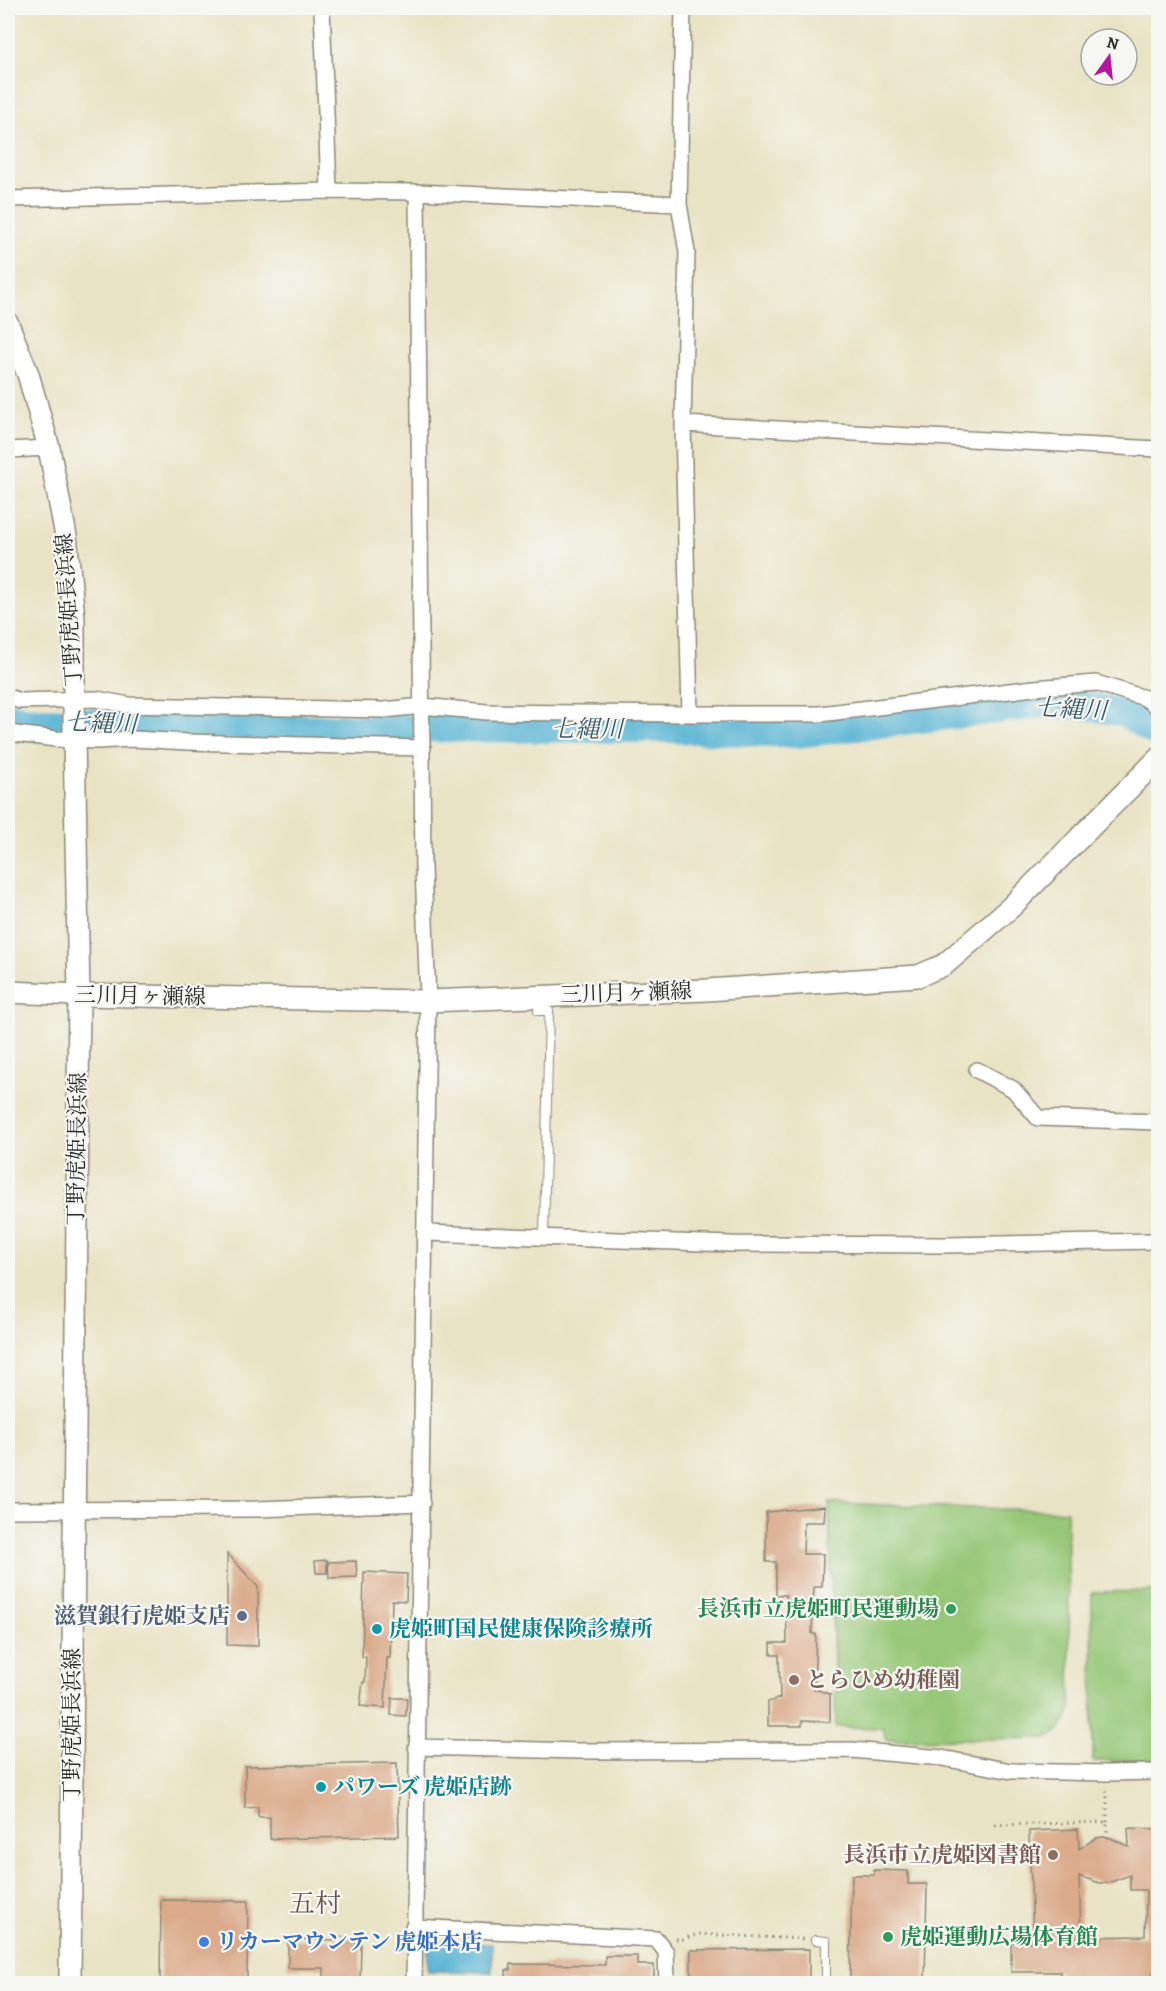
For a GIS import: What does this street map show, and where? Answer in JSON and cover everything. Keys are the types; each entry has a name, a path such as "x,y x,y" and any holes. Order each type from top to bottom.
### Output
{"main road":[{"name":"丁野虎姫長浜線","path":"8,324 28,374 49,448 66,536 74,618 79,995 70,1983"},
{"name":"三川月ヶ瀬線","path":"8,992 428,1001 707,990 918,976 944,965 1011,907 1158,759"}],"street":[{"path":"322,8 329,191"},
{"path":"683,8 679,204 687,252 683,424 690,714"},
{"path":"8,199 329,191 417,192 679,204"},
{"path":"414,1983 428,1001 423,867 417,192"},
{"path":"683,424 1158,449"},
{"path":"8,450 49,448"},
{"path":"8,697 20,700 75,702 96,699 129,705 384,710 422,706 487,712 820,714 1034,687 1096,683 1145,698 1158,707"},
{"path":"8,733 56,739 134,739 423,748"},
{"path":"977,1070 1013,1089 1038,1118 1158,1122"},
{"path":"426,1233 731,1244 945,1245 1158,1241"},
{"path":"8,1510 257,1509 422,1503"},
{"path":"416,1747 578,1750 852,1750 901,1761 942,1758 985,1774 1011,1771 1158,1772"},
{"path":"413,1927 656,1939 666,1952 667,1983"}],"lane":[{"path":"538,996 538,1011 549,1011 544,1237"},
{"path":"815,1940 826,1941 826,1983"}],"path":[{"path":"1107,1773 1107,1838"},
{"path":"995,1825 1107,1822"},
{"path":"656,1939 683,1939 698,1934 815,1940"}],"green space":[{"name":"長浜市立虎姫町民運動場","path":"829,1503 1067,1511 1071,1708 1059,1730 1046,1738 886,1740 883,1728 836,1727"},
{"path":"1158,1591 1158,1760 1093,1761 1092,1592"}],"water":[{"path":"428,1943 492,1944 492,1972 428,1971"}],"building":[{"path":"825,1506 824,1522 804,1522 803,1554 823,1554 822,1587 814,1587 812,1634 816,1634 814,1689 830,1694 830,1722 802,1721 802,1726 768,1726 768,1702 780,1698 779,1655 771,1655 771,1643 787,1643 786,1595 776,1595 776,1562 766,1562 766,1512"},
{"name":"滋賀銀行虎姫支店","path":"227,1553 258,1587 258,1646 227,1645"},
{"path":"327,1560 327,1573 316,1573 315,1561"},
{"path":"356,1561 357,1577 329,1578 328,1562"},
{"name":"虎姫町国民健康保険診療所","path":"364,1572 407,1574 406,1601 392,1600 385,1708 360,1706 363,1682 365,1682 366,1657 362,1657"},
{"path":"392,1698 407,1698 406,1716 391,1715"},
{"name":"パワーズ 虎姫店跡","path":"397,1763 399,1836 270,1839 270,1817 258,1817 258,1807 245,1808 245,1766"},
{"path":"1128,1828 1158,1829 1158,1972 1153,1972 1153,1983 1060,1983 1060,1972 1011,1972 1011,1942 1030,1942 1029,1938 1033,1938 1029,1831 1078,1829 1079,1849 1096,1838 1103,1837 1111,1838 1129,1847","holes":["1130,1875 1130,1890 1146,1890 1145,1936 1081,1937 1079,1876 1100,1883 1108,1883"]},
{"name":"虎姫運動広場体育館","path":"874,1870 908,1871 908,1884 927,1884 925,1980 874,1979 874,1983 855,1983 855,1979 850,1979 852,1875 874,1875"},
{"name":"リカーマウンテン 虎姫本店","path":"161,1900 248,1901 247,1983 160,1983"},
{"path":"335,1937 356,1937 356,1944 361,1944 360,1983 324,1983 324,1968 288,1968 288,1939 335,1940"},
{"path":"809,1949 809,1983 691,1983 691,1950"},
{"path":"605,1956 637,1956 637,1965 654,1965 654,1983 506,1983 506,1970 510,1970 510,1964 605,1965"}],"waterway":[{"name":"七縄川","path":"8,716 36,721 308,728 672,729 796,734 1044,704 1081,705 1124,713 1158,734"}],"place":[{"name":"長浜市立虎姫町民運動場","path":"951,1609"},
{"name":"滋賀銀行虎姫支店","path":"242,1616"},
{"name":"虎姫町国民健康保険診療所","path":"377,1629"},
{"name":"とらひめ幼稚園","path":"794,1680"},
{"name":"パワーズ 虎姫店跡","path":"321,1787"},
{"name":"長浜市立虎姫図書館","path":"1053,1855"},
{"name":"虎姫運動広場体育館","path":"888,1937"},
{"name":"リカーマウンテン 虎姫本店","path":"204,1942"}],"district":[{"name":"五村","path":"315,1903"}]}
